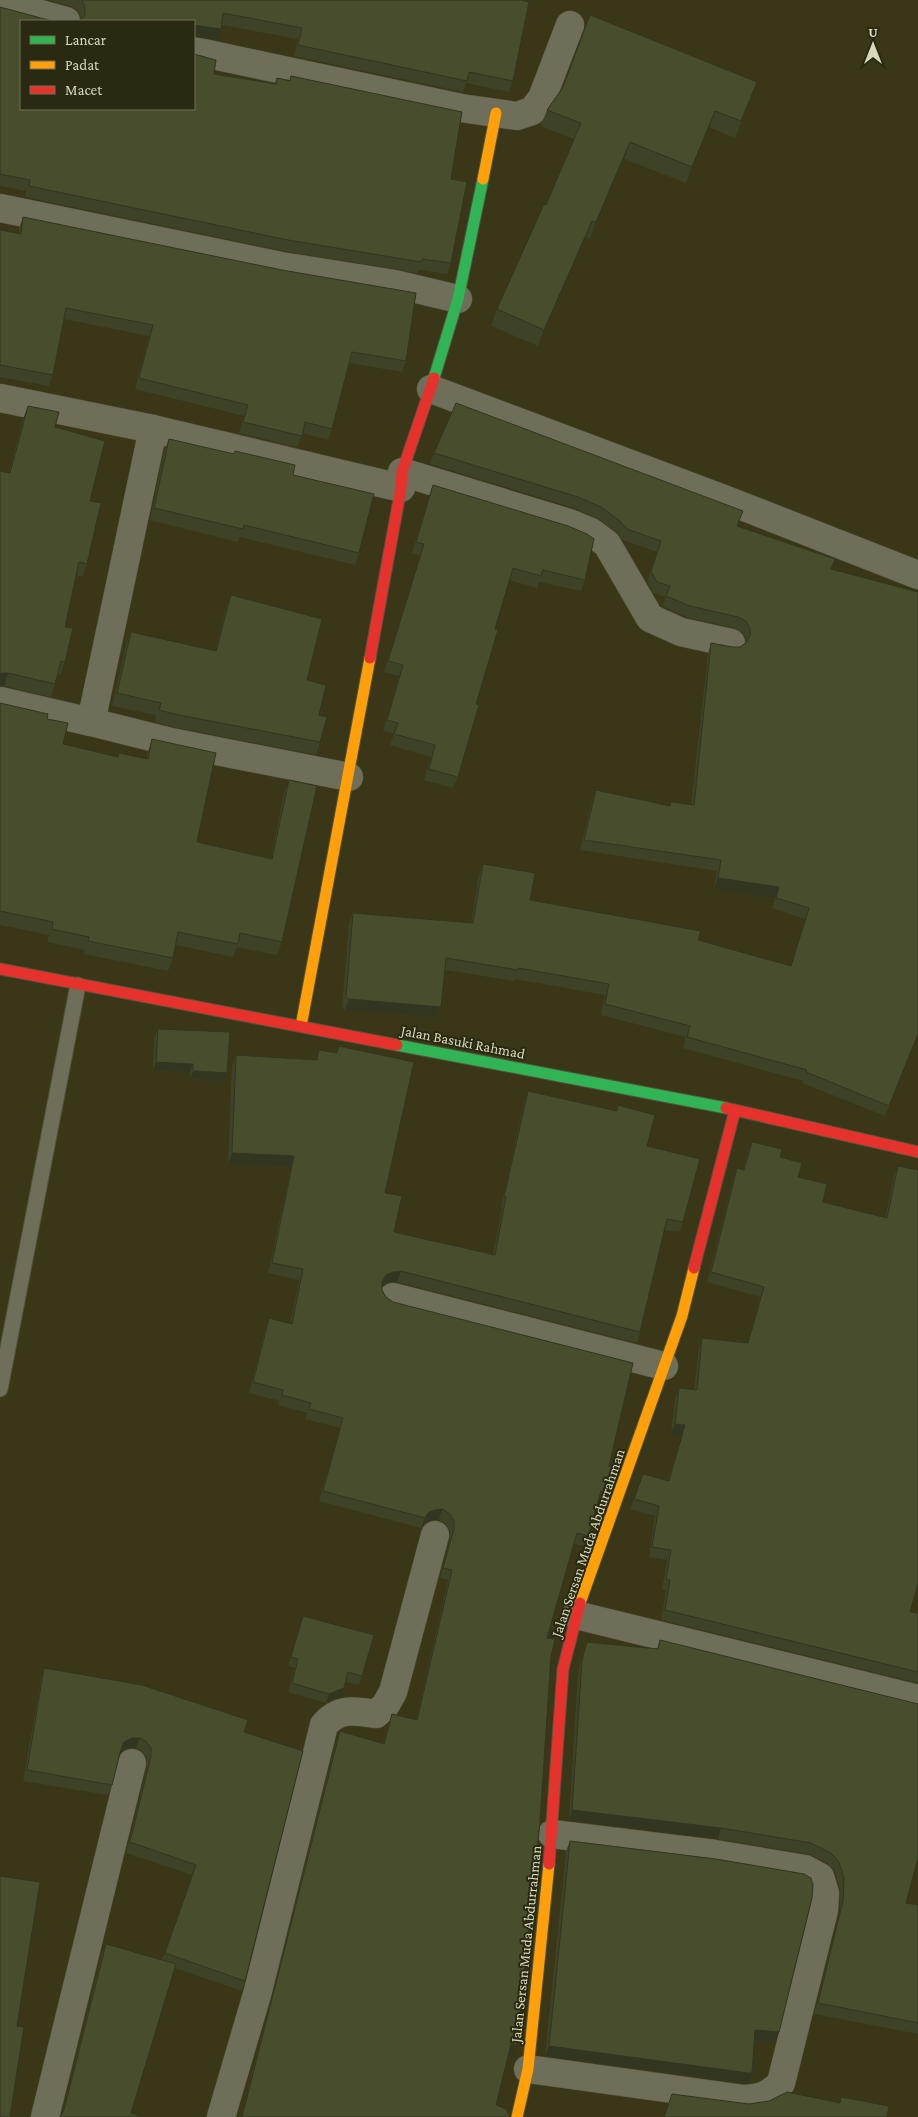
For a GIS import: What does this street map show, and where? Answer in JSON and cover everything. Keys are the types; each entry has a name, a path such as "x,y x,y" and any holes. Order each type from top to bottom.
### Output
{"street":[{"path":"0,3 62,20"},
{"path":"195,51 461,108 517,116 532,110 542,98 570,25"},
{"path":"301,1026 349,777 401,480 458,299 496,113"},
{"path":"0,208 281,266 395,284 458,299"},
{"path":"431,389 724,499 918,576"},
{"path":"0,398 401,480 568,523 591,532 608,544 650,618 681,632 731,643"},
{"path":"91,722 153,429"},
{"path":"0,701 171,742 349,777"},
{"name":"Jalan Basuki Rahmad","path":"0,969 735,1110 918,1152"},
{"name":"Jalan Sersan Muda Abdurrahman","path":"517,2117 528,2069 552,1834 563,1669 576,1615 682,1316 735,1110"},
{"path":"393,1297 664,1366"},
{"path":"221,2117 258,1991 324,1725 331,1717 349,1710 376,1714 385,1706 393,1692 435,1535"},
{"path":"576,1615 918,1700"},
{"path":"45,2117 132,1763"},
{"path":"528,2069 744,2099 759,2098 770,2094 781,2083 824,1910 826,1893 820,1877 804,1869 715,1854 552,1834"}],"lane":[{"path":"0,1389 78,985"}],"building":[{"path":"82,0 521,0 529,2 513,81 469,72 467,81 298,45 302,28 223,13 221,29 195,25 195,20 82,20 85,15 85,6"},
{"path":"0,7 48,20 20,20 20,110 195,110 195,54 216,60 214,74 276,84 277,78 290,81 291,76 462,112 451,179 467,182 451,263 422,259 421,262 288,240 29,186 30,180 0,174"},
{"path":"590,15 757,82 741,121 715,111 692,167 630,142 596,222 592,221 544,330 497,309 544,204 546,205 581,123 547,110 563,87"},
{"path":"23,217 282,270 416,293 406,361 352,352 332,429 305,422 302,436 243,422 248,405 139,378 153,325 66,308 53,375 0,365 0,230 21,234"},
{"path":"456,403 743,511 737,526 835,559 831,569 918,592 918,1034 889,1106 806,1072 807,1070 687,1037 690,1026 605,1004 609,984 446,958 441,1007 349,999 346,997 353,913 473,923 483,864 535,873 530,900 701,931 698,940 791,966 809,908 776,898 779,887 718,878 721,860 584,840 596,790 670,806 671,802 694,805 711,643 740,647 747,642 750,628 746,621 738,617 690,606 666,596 670,586 657,582 651,571 661,541 627,529 620,521 601,507 578,497 434,453"},
{"path":"28,406 59,412 55,427 105,441 90,501 101,503 87,564 79,562 65,627 73,628 65,662 61,661 55,684 8,673 0,673 0,471 10,473"},
{"path":"169,439 234,454 235,451 295,465 293,475 374,494 359,553 244,525 243,529 154,508"},
{"path":"433,485 568,526 594,539 585,580 543,570 541,576 513,568 495,629 498,630 476,704 479,705 458,777 429,769 435,745 394,734 398,723 387,720 403,665 388,661 424,544 416,542"},
{"path":"231,595 322,619 307,680 326,685 319,715 327,717 320,742 179,715 159,710 161,703 117,693 131,632 216,651"},
{"path":"0,703 48,714 47,719 68,723 63,744 118,757 119,753 148,759 152,739 216,753 197,842 272,859 289,780 317,786 282,942 240,933 238,944 178,932 173,958 88,941 89,937 52,929 53,922 0,911"},
{"path":"158,1029 230,1032 227,1073 193,1071 193,1064 156,1062"},
{"path":"339,1046 414,1062 385,1193 402,1196 394,1232 495,1255 506,1197 504,1197 528,1091 617,1111 618,1105 655,1115 647,1146 700,1159 683,1222 667,1219 640,1332 401,1271 386,1275 382,1282 382,1290 386,1297 393,1302 633,1363 609,1466 612,1467 603,1491 601,1491 588,1536 577,1533 547,1638 555,1639 551,1657 540,1822 517,2045 511,2044 496,2105 506,2109 510,2117 242,2117 340,1731 384,1744 392,1714 417,1720 452,1570 443,1568 454,1529 454,1521 450,1514 442,1509 434,1510 428,1513 425,1518 323,1491 343,1418 309,1409 311,1403 282,1395 283,1390 253,1382 269,1318 292,1324 303,1269 272,1263 294,1156 232,1153 236,1055 317,1060 319,1050 337,1053"},
{"path":"752,1142 782,1149 780,1157 802,1163 798,1177 827,1184 823,1202 887,1218 898,1166 918,1170 918,1584 910,1612 918,1613 918,1672 665,1610 670,1580 666,1579 671,1550 652,1547 659,1506 634,1499 643,1474 669,1481 685,1425 675,1424 679,1388 697,1390 702,1338 748,1343 764,1287 711,1272 737,1168 744,1170"},
{"path":"303,1616 374,1635 362,1676 348,1672 344,1688 329,1694 292,1683 298,1659 291,1657"},
{"path":"660,1640 918,1704 918,1858 906,1903 918,1905 918,2023 818,2003 843,1901 844,1878 839,1862 831,1853 811,1843 721,1828 572,1810 582,1661 587,1642 658,1649"},
{"path":"44,1668 142,1685 248,1720 244,1732 303,1751 245,1981 165,1953 196,1865 130,1842 151,1756 151,1748 146,1741 140,1738 132,1738 124,1742 112,1785 27,1770"},
{"path":"570,1841 716,1859 804,1874 811,1878 813,1885 812,1898 779,2032 755,2030 752,2073 549,2046"},
{"path":"0,1876 40,1882 17,2026 24,2027 10,2117 0,2117"},
{"path":"106,1944 176,1964 131,2113 143,2117 60,2117 64,2110"},
{"path":"787,2092 840,2103 841,2097 889,2106 887,2117 664,2117 672,2094 749,2104 769,2101"}],"traffic: fast":[{"path":"434,378 458,299 483,179"},
{"path":"397,1045 726,1108"}],"traffic: slow":[{"path":"483,179 496,113"},
{"path":"301,1026 370,658"},
{"path":"580,1603 682,1316 694,1268"},
{"path":"517,2117 528,2069 549,1864"}],"traffic: jam":[{"path":"370,658 401,488 402,472 434,378"},
{"path":"0,969 397,1045"},
{"path":"726,1108 918,1152"},
{"path":"694,1268 735,1110"},
{"path":"549,1864 563,1669 580,1603"}]}
